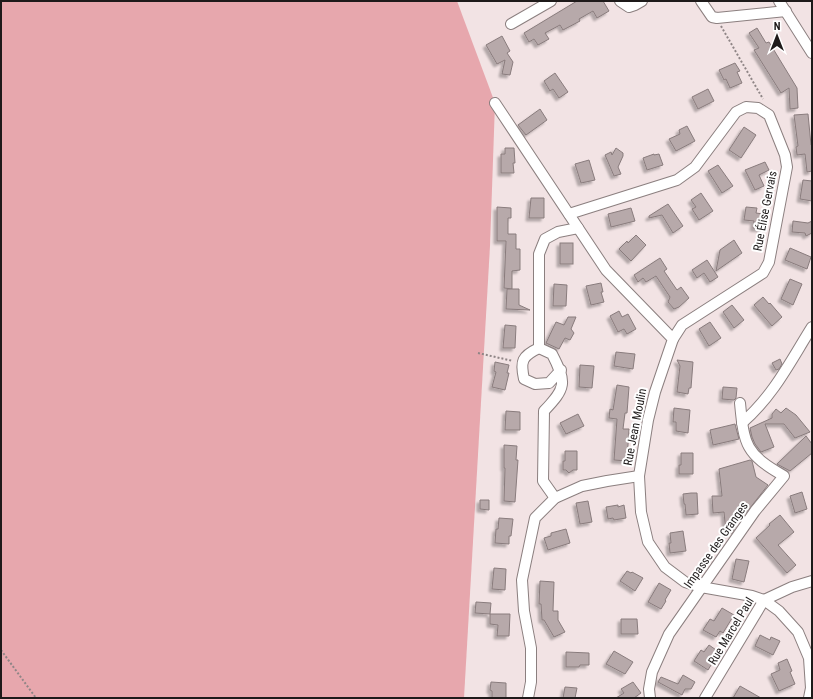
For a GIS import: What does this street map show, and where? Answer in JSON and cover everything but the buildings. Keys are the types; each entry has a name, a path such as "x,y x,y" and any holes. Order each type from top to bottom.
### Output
{"street":[{"path":"511,24 552,1"},
{"path":"620,1 629,7 642,1"},
{"path":"701,1 712,17 717,18 786,11"},
{"path":"779,1 812,53"},
{"path":"495,104 606,270 673,339"},
{"path":"569,214 677,180 695,167 736,112 746,107 758,108 768,115"},
{"name":"Rue Élise Gervais","path":"673,339 682,325 763,273 769,262 787,167 785,155 768,115"},
{"path":"539,348 539,254 545,239 558,232 578,228"},
{"path":"742,423 773,390 812,327"},
{"name":"Rue Jean Moulin","path":"673,339 654,392 639,476 641,512 648,542 665,567 685,582 703,587 752,596 764,600 779,611 798,632 809,658 811,688 809,698"},
{"path":"539,348 529,353 523,360 521,367 524,379 535,384 549,383 561,370"},
{"path":"539,348 552,354 561,370 563,387 544,412 543,481 555,498"},
{"name":"Impasse des Granges","path":"650,698 649,690 652,672 669,634 755,511 784,476 767,466 752,453 743,433 740,404"},
{"path":"528,698 531,682 531,648 524,611 522,580 535,518 555,498 582,486 606,480 639,476"},
{"name":"Rue Marcel Paul","path":"705,698 764,600 792,587 812,581"}],"path":[{"path":"717,18 729,42 766,104 768,115"},
{"path":"478,353 522,363"},
{"path":"1,650 36,698"}],"shaded area":[{"path":"1,1 457,1 495,103 490,246 464,698 1,698"}]}
